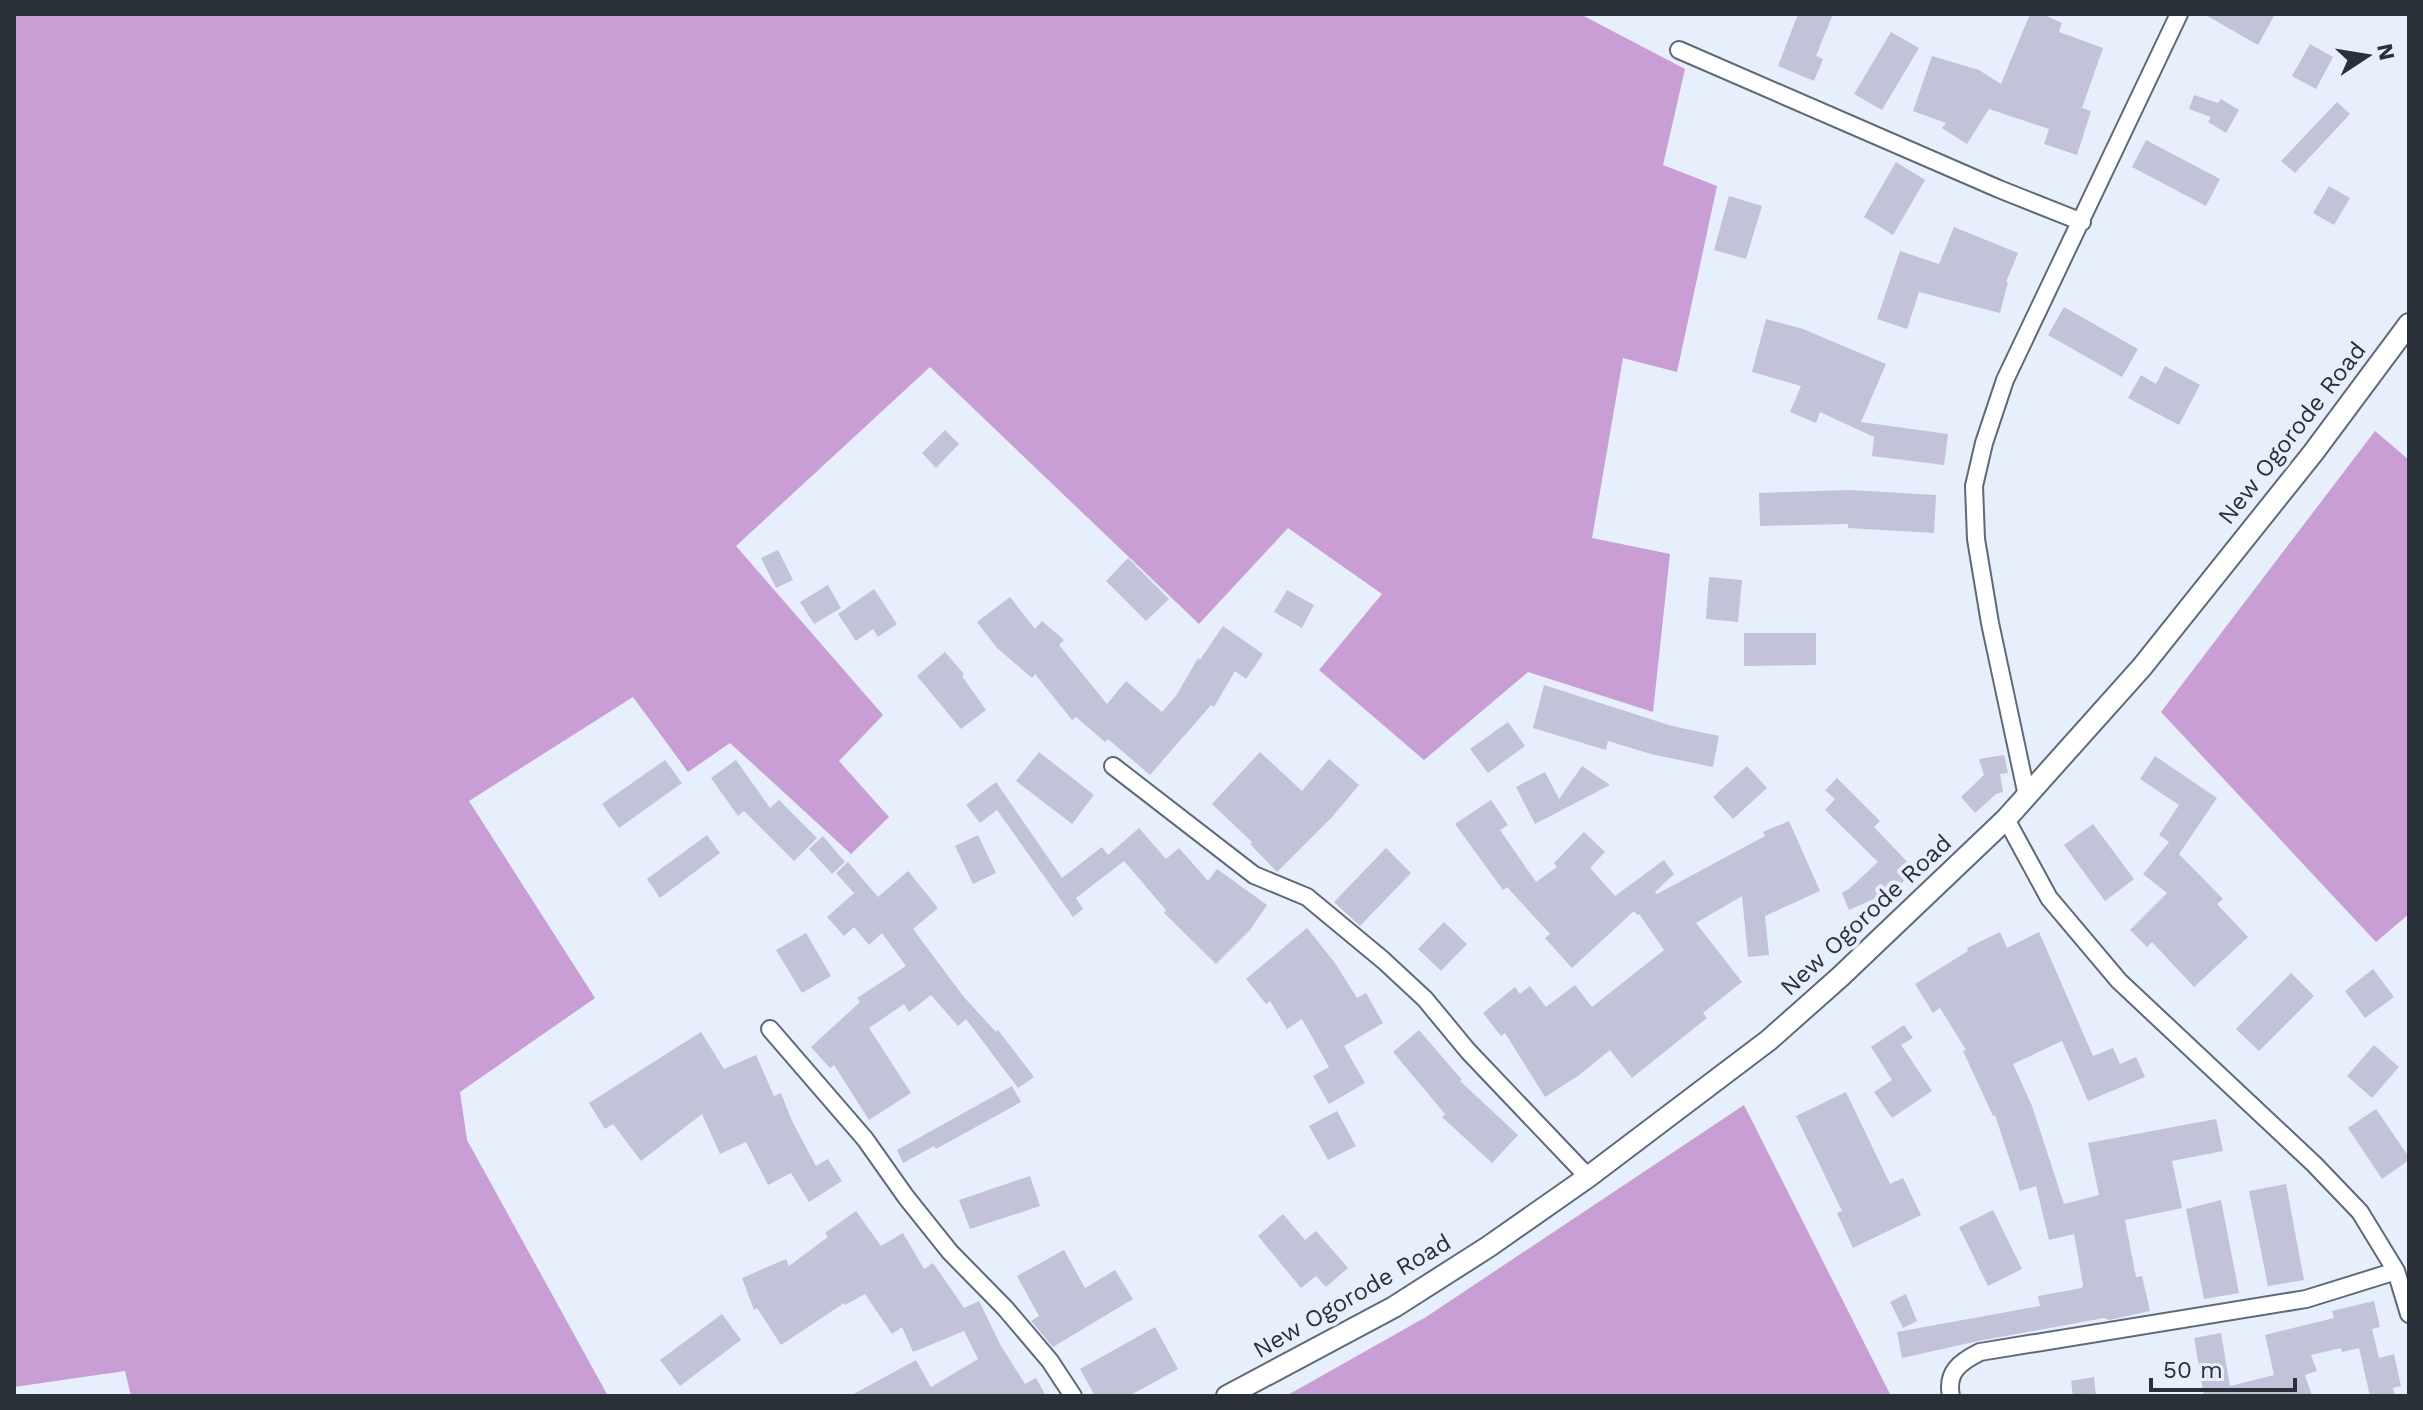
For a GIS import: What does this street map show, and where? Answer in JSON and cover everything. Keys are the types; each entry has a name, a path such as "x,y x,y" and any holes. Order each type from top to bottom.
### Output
{"street":[{"path":"2027,796 1976,539 1974,486 1984,443 2005,380 2179,14"},
{"path":"1679,50 2082,222"},
{"name":"New Ogorode Road","path":"1227,1396 1394,1307 1488,1247 1588,1177 1769,1040 1926,898 2006,819 2142,667 2313,453 2409,324"},
{"path":"1113,766 1254,875 1307,897 1383,960 1425,999 1468,1051 1588,1177"},
{"path":"2006,819 2049,898 2119,981 2314,1164 2360,1212 2396,1271 2409,1314"},
{"path":"770,1029 865,1139 950,1252 1005,1308 1050,1361 1073,1396"},
{"path":"1951,1396 1949,1385 1954,1369 1963,1360 1980,1352 2306,1299 2396,1271"}],"shaded area":[{"path":"14,14 1580,14 1685,69 1663,165 1717,186 1677,372 1623,358 1592,538 1670,554 1653,712 1528,672 1424,760 1319,670 1382,594 1288,528 1199,624 930,367 736,546 883,715 839,761 889,817 851,854 730,743 688,772 633,697 469,801 595,998 460,1092 467,1140 608,1396 131,1396 125,1371 14,1387"},
{"path":"2375,431 2409,460 2409,914 2376,942 2161,712"},
{"path":"1744,1105 1891,1396 1286,1396 1426,1317"}],"building":[{"path":"1798,14 1833,14 1816,56 1823,59 1814,81 1778,66"},
{"path":"2030,14 2042,14 2062,23 2059,32 2103,48 2082,108 2091,111 2077,155 2044,144 2049,129 1989,109 1967,144 1942,128 1946,123 1913,111 1932,56 1979,70 2001,84"},
{"path":"2204,14 2275,14 2258,45"},
{"path":"1891,32 1919,48 1882,110 1854,94"},
{"path":"2310,44 2333,57 2316,89 2292,76"},
{"path":"2194,95 2218,103 2221,99 2239,110 2226,133 2208,122 2211,117 2189,109"},
{"path":"2337,102 2350,114 2295,173 2281,161"},
{"path":"2146,140 2220,179 2206,206 2132,167"},
{"path":"1896,162 1925,180 1893,235 1864,217"},
{"path":"2329,186 2350,198 2334,225 2313,213"},
{"path":"1729,196 1762,206 1746,259 1714,250"},
{"path":"1954,227 2018,253 2006,282 2000,313 1919,292 1907,329 1877,319 1900,251 1939,264"},
{"path":"2064,307 2138,349 2122,377 2048,335"},
{"path":"1766,319 1803,329 1886,364 1861,422 1948,434 1944,465 1872,456 1874,437 1820,412 1816,423 1790,412 1801,386 1752,372"},
{"path":"2165,366 2200,385 2179,425 2128,398 2141,375 2156,384"},
{"path":"945,430 959,444 936,468 922,453"},
{"path":"1850,490 1936,495 1934,533 1848,528 1848,524 1760,526 1759,493"},
{"path":"778,550 793,580 776,588 761,558"},
{"path":"1128,558 1169,599 1146,621 1106,581"},
{"path":"1709,577 1742,580 1738,622 1706,619"},
{"path":"828,585 841,608 814,624 800,602"},
{"path":"874,589 897,624 878,637 873,629 856,641 838,614"},
{"path":"1287,590 1314,605 1302,628 1274,612"},
{"path":"1010,597 1035,629 1042,621 1064,640 1059,645 1107,704 1126,681 1162,712 1223,626 1263,654 1246,679 1235,671 1214,707 1211,705 1150,775 1108,739 1105,742 1076,717 1072,720 1035,674 1032,678 997,648 977,622"},
{"path":"1744,633 1816,633 1816,665 1744,666"},
{"path":"945,652 964,674 962,676 986,710 961,729 917,676"},
{"path":"1544,685 1672,726 1719,736 1713,767 1608,741 1606,750 1533,728"},
{"path":"1508,722 1525,746 1488,773 1470,749"},
{"path":"1039,752 1094,795 1072,824 1016,781"},
{"path":"1260,752 1302,791 1329,759 1359,785 1277,872 1250,844 1252,842 1212,804"},
{"path":"2004,755 2008,773 2000,774 2003,792 1996,794 1975,813 1961,797 1984,775 1979,759"},
{"path":"2155,756 2217,798 2179,854 2223,899 2217,904 2248,937 2194,987 2152,942 2147,947 2130,930 2167,893 2143,874 2169,842 2159,835 2179,805 2140,779"},
{"path":"665,760 682,783 619,828 602,804"},
{"path":"736,760 770,808 779,800 817,838 794,861 744,811 738,816 711,778"},
{"path":"1582,766 1610,785 1535,824 1516,787 1545,772 1559,799"},
{"path":"1747,766 1767,788 1733,819 1713,797"},
{"path":"1837,778 1880,821 1874,827 1915,870 1883,901 1878,897 1849,910 1842,893 1878,862 1825,810 1835,799 1825,790"},
{"path":"996,782 1062,878 1102,847 1108,855 1139,828 1166,859 1179,848 1208,881 1217,869 1267,905 1250,930 1216,964 1164,913 1166,910 1124,861 1076,898 1083,909 1073,917 997,810 980,823 966,805"},
{"path":"1491,800 1508,825 1500,830 1536,882 1557,867 1554,863 1584,832 1605,852 1590,868 1615,896 1664,860 1674,874 1655,892 1657,894 1765,836 1763,832 1789,821 1820,891 1765,916 1769,955 1748,957 1742,896 1696,923 1742,982 1703,1013 1707,1018 1632,1078 1610,1050 1545,1097 1505,1033 1501,1036 1483,1013 1515,987 1520,994 1530,986 1546,1007 1575,985 1592,1007 1664,950 1634,911 1572,968 1545,938 1550,934 1507,887 1503,890 1455,824"},
{"path":"2093,824 2134,879 2105,901 2064,845"},
{"path":"707,835 720,853 660,898 647,879"},
{"path":"978,835 996,873 973,884 955,846"},
{"path":"823,836 845,862 832,874 809,849"},
{"path":"1386,848 1411,873 1360,926 1334,902"},
{"path":"848,862 878,897 908,871 938,908 913,929 963,996 996,1032 998,1030 1034,1077 1018,1088 966,1019 958,1026 931,995 909,1012 904,1004 869,1028 911,1093 869,1120 834,1065 830,1068 811,1047 860,1002 857,998 906,966 882,933 869,945 854,927 844,936 827,917 854,893 836,873"},
{"path":"1444,922 1467,944 1441,971 1418,949"},
{"path":"1307,928 1335,963 1357,998 1366,993 1383,1023 1344,1046 1365,1083 1329,1104 1313,1076 1329,1067 1302,1019 1287,1029 1270,1001 1266,1004 1246,979"},
{"path":"2000,932 2007,948 2039,932 2093,1056 2113,1048 2120,1064 2136,1057 2145,1077 2088,1101 2062,1041 2013,1064 2032,1106 2064,1204 2099,1195 2088,1143 2216,1119 2223,1151 2172,1161 2182,1208 2125,1220 2136,1277 2142,1276 2150,1311 1978,1341 1902,1358 1897,1332 2040,1306 2038,1296 2082,1288 2083,1285 2074,1234 2049,1240 2036,1186 2020,1191 1995,1115 1963,1051 1966,1050 1940,1008 1933,1013 1915,984 1968,951 1967,948"},
{"path":"806,933 831,976 802,993 776,950"},
{"path":"2373,969 2394,997 2365,1018 2345,991"},
{"path":"2291,973 2314,996 2259,1051 2236,1029"},
{"path":"1904,1025 1913,1038 1901,1045 1932,1091 1892,1118 1874,1092 1892,1080 1871,1047"},
{"path":"1419,1030 1460,1081 1518,1135 1492,1163 1442,1117 1445,1114 1393,1052"},
{"path":"701,1032 724,1069 756,1055 774,1096 781,1093 816,1166 828,1159 842,1181 809,1202 791,1173 768,1185 746,1142 720,1154 702,1114 641,1161 613,1124 605,1129 589,1103"},
{"path":"2374,1045 2399,1067 2372,1098 2347,1076"},
{"path":"1012,1086 1021,1102 936,1149 934,1146 903,1163 897,1150"},
{"path":"1846,1092 1890,1184 1903,1178 1921,1215 1853,1248 1837,1213 1842,1211 1796,1116"},
{"path":"2376,1109 2409,1157 2382,1179 2348,1128"},
{"path":"1337,1111 1356,1146 1328,1160 1309,1126"},
{"path":"1030,1176 1040,1206 970,1229 959,1200"},
{"path":"2286,1184 2304,1280 2268,1286 2249,1191"},
{"path":"2221,1200 2239,1293 2204,1299 2186,1209"},
{"path":"1993,1210 2022,1269 1988,1286 1959,1227"},
{"path":"856,1211 881,1246 903,1233 924,1269 933,1263 964,1308 979,1301 1001,1346 1025,1384 1036,1378 1046,1396 850,1396 916,1360 931,1387 978,1359 964,1331 913,1352 902,1327 892,1334 865,1294 844,1303 781,1345 757,1308 754,1310 742,1278 786,1259 789,1266 828,1237 825,1233"},
{"path":"1283,1214 1305,1240 1316,1231 1348,1268 1326,1287 1316,1276 1301,1288 1258,1236"},
{"path":"1064,1250 1085,1288 1115,1270 1133,1299 1053,1347 1031,1321 1039,1316 1017,1276"},
{"path":"1906,1294 1917,1321 1903,1328 1890,1302"},
{"path":"2374,1301 2380,1327 2372,1329 2379,1358 2394,1354 2401,1386 2393,1388 2395,1396 2370,1396 2359,1348 2342,1352 2341,1348 2311,1355 2317,1371 2305,1375 2312,1396 2204,1396 2194,1338 2221,1333 2230,1386 2274,1375 2265,1335 2334,1318 2332,1311"},
{"path":"722,1314 741,1340 680,1386 660,1360"},
{"path":"1155,1327 1178,1369 1129,1396 1095,1396 1080,1369"},
{"path":"2094,1377 2096,1396 2073,1396 2071,1381"}]}
